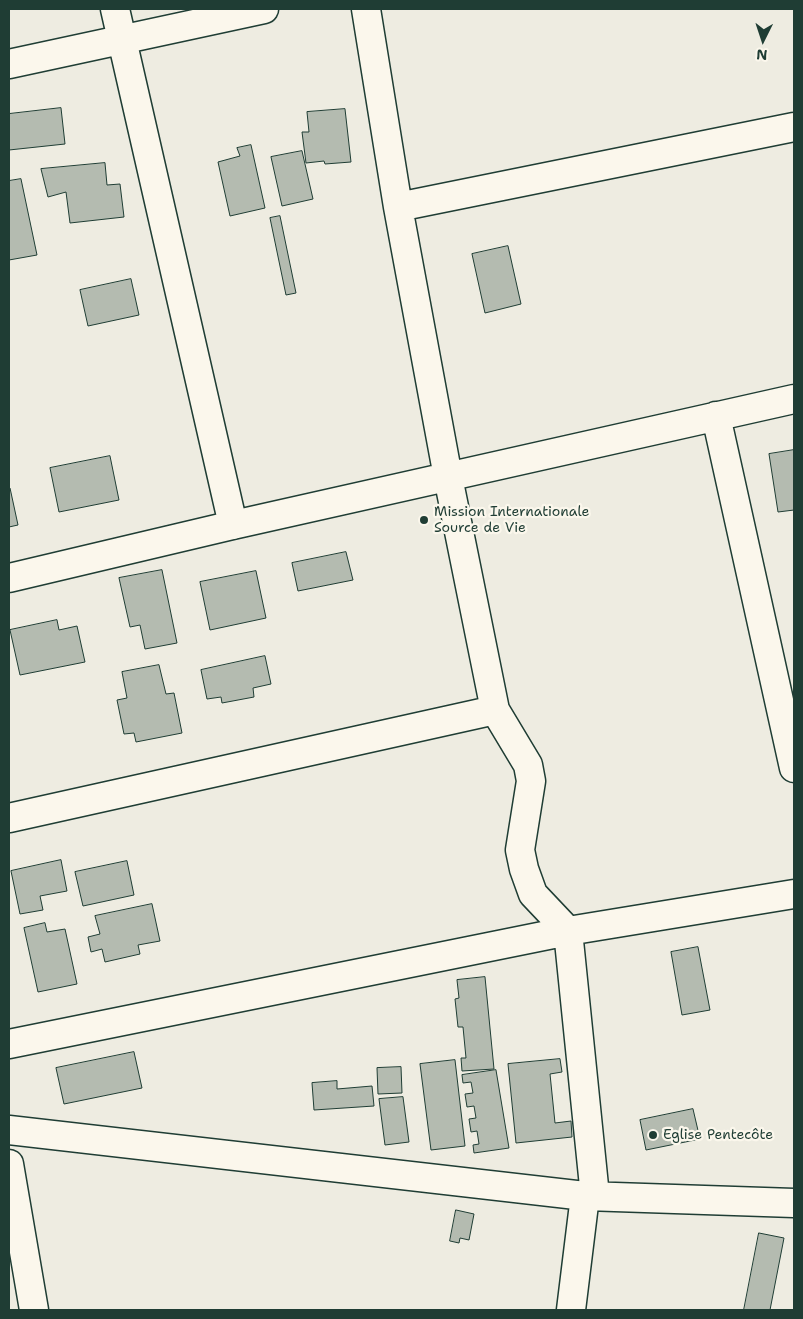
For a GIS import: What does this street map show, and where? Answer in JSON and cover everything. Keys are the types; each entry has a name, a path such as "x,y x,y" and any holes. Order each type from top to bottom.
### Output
{"street":[{"path":"116,9 233,525"},
{"path":"9,64 264,9"},
{"path":"366,9 398,207 448,477 495,710 528,765 531,781 520,850 524,869 533,894 568,931 590,1196 571,1310"},
{"path":"398,207 794,127"},
{"path":"9,578 233,525 794,399"},
{"path":"716,416 794,768"},
{"path":"9,818 495,710"},
{"path":"9,1044 568,931 794,894"},
{"path":"9,1130 590,1196 794,1203"},
{"path":"9,1164 34,1310"}],"building":[{"path":"61,108 65,144 9,150 9,114"},
{"path":"345,109 351,162 325,164 324,161 306,163 302,132 309,132 307,112"},
{"path":"251,145 265,208 230,216 218,162 240,156 237,148"},
{"path":"302,151 313,199 282,206 271,157"},
{"path":"105,163 107,185 120,184 124,217 70,223 66,192 48,197 41,169"},
{"path":"21,179 37,255 9,260 9,181"},
{"path":"280,216 296,293 286,295 270,218"},
{"path":"508,246 521,304 485,313 472,254"},
{"path":"131,279 139,315 88,326 80,290"},
{"path":"794,450 794,510 778,512 769,454"},
{"path":"110,456 119,500 59,512 50,468"},
{"path":"9,488 18,525 9,527"},
{"path":"346,552 353,580 298,591 292,563"},
{"path":"162,570 177,643 145,649 140,625 130,627 119,578"},
{"path":"256,571 266,618 210,630 200,582"},
{"path":"57,620 59,630 77,626 85,662 20,675 10,630"},
{"path":"265,656 271,684 253,688 254,697 222,703 221,697 207,699 201,670"},
{"path":"159,665 166,694 174,693 182,733 136,742 134,733 124,734 117,700 127,698 122,672"},
{"path":"61,860 67,891 40,896 43,910 20,914 11,871"},
{"path":"127,861 134,895 83,906 75,872"},
{"path":"152,904 160,941 138,945 140,954 105,962 102,949 91,952 88,937 100,934 95,916"},
{"path":"45,923 47,932 65,929 77,984 38,992 24,928"},
{"path":"698,947 710,1010 682,1015 671,952"},
{"path":"485,977 494,1069 462,1071 461,1058 466,1058 463,1027 458,1027 455,999 459,998 457,980"},
{"path":"134,1052 142,1088 64,1104 56,1068"},
{"path":"560,1059 562,1072 550,1074 555,1123 571,1121 572,1137 516,1143 508,1064"},
{"path":"455,1060 465,1146 431,1150 420,1064"},
{"path":"401,1067 402,1093 378,1094 377,1068"},
{"path":"496,1070 509,1148 474,1153 473,1145 479,1144 477,1131 471,1132 469,1119 476,1118 474,1106 467,1107 465,1094 473,1093 471,1082 463,1083 462,1075"},
{"path":"337,1081 337,1089 372,1086 374,1106 314,1110 312,1083"},
{"path":"403,1097 409,1142 385,1145 379,1099"},
{"path":"693,1109 700,1139 646,1150 640,1120"},
{"path":"456,1210 474,1214 469,1240 460,1238 459,1243 450,1241"},
{"path":"759,1233 784,1238 770,1310 744,1310"}],"place":[{"name":"Mission Internationale Source de Vie","path":"424,520"},
{"name":"Eglise Pentecôte","path":"653,1135"}]}
